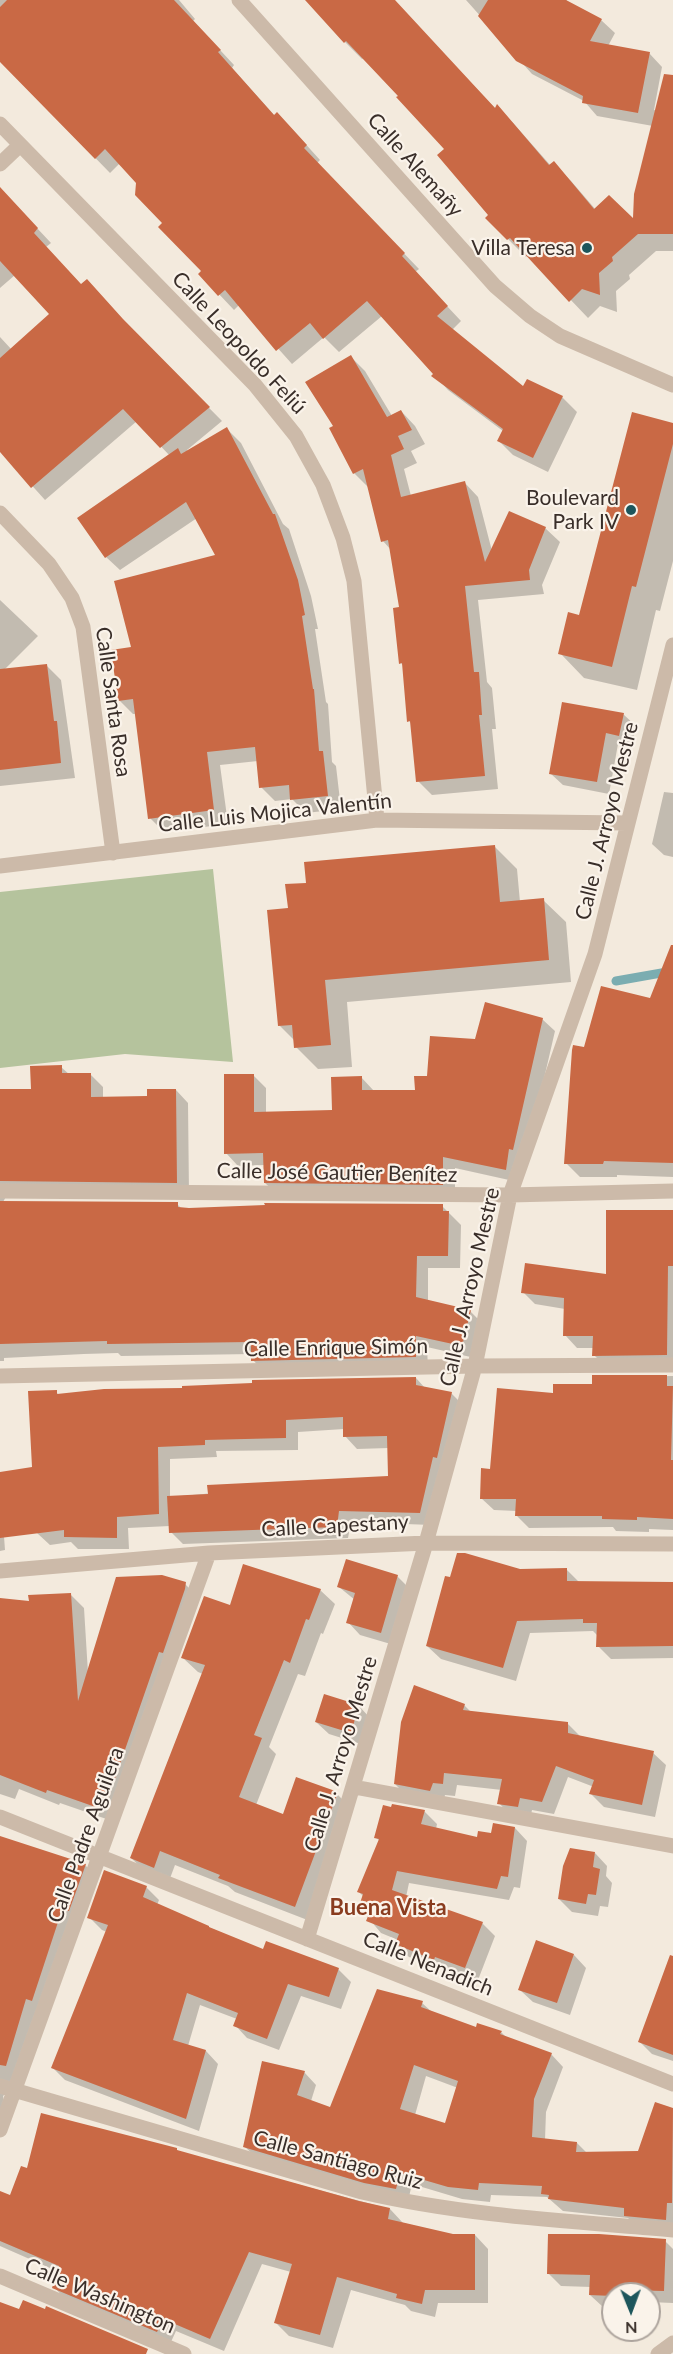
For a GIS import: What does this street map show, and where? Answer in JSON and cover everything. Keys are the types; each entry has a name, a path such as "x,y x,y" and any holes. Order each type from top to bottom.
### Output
{"street":[{"name":"Calle Alemañy","path":"239,0 495,286 530,316 560,336 673,385"},
{"name":"Calle Leopoldo Feliú","path":"0,124 255,385 296,436 323,485 343,538 354,581 377,820"},
{"path":"0,164 20,145"},
{"name":"Calle Santa Rosa","path":"0,513 49,564 72,598 83,627 113,853"},
{"name":"Calle J. Arroyo Mestre","path":"308,1939 426,1543 475,1366 510,1195 595,954 673,645"},
{"name":"Calle Luis Mojica Valentín","path":"0,866 377,820 627,823"},
{"name":"Calle José Gautier Benítez","path":"0,1191 510,1195 673,1191"},
{"name":"Calle Enrique Simón","path":"0,1376 475,1366 673,1365"},
{"name":"Calle Capestany","path":"0,1571 208,1553 426,1543 673,1544"},
{"name":"Calle Padre Aguilera","path":"0,2130 101,1856 208,1553"},
{"path":"354,1787 673,1846"},
{"name":"Calle Nenadich","path":"0,1817 673,2084"},
{"name":"Calle Santiago Ruiz","path":"0,2086 362,2192 418,2205 483,2214 673,2230"},
{"name":"Calle Washington","path":"0,2276 184,2354"},
{"path":"658,2354 673,2343"}],"green space":[{"path":"213,869 233,1062 125,1054 0,1068 0,892"}],"building":[{"path":"7,0 174,0 221,50 218,52 274,115 277,112 307,145 304,148 405,253 402,256 448,306 437,316 523,386 527,379 563,396 533,458 497,441 503,429 431,376 433,374 367,301 323,339 310,323 276,351 225,290 218,296 198,274 201,271 158,227 162,223 135,195 136,183 105,149 95,159 0,62 0,7"},
{"path":"305,0 395,0 495,108 497,104 549,165 554,161 594,209 609,195 633,218 634,194 664,74 673,75 673,234 638,234 612,257 613,261 599,273 600,295 582,289 569,302 510,238 507,240 485,218 488,215 437,155 444,149 396,97 398,96 346,41 344,43"},
{"path":"488,0 566,0 602,19 590,41 650,52 638,113 582,103 583,96 516,61 478,16"},
{"path":"0,187 38,228 34,233 81,284 87,279 210,407 160,448 123,409 31,488 0,452 0,358 49,314 0,261"},
{"path":"351,355 387,417 401,410 412,430 398,436 404,449 391,455 401,497 465,481 485,562 509,511 546,527 529,570 530,580 465,586 474,672 479,672 482,715 479,715 485,776 416,782 410,721 407,722 402,663 399,664 393,608 399,607 388,540 381,542 363,469 353,474 329,428 333,426 305,382"},
{"name":"Boulevard Park IV","path":"632,412 673,423 673,444 636,587 632,586 612,667 558,654 568,612 579,615"},
{"path":"227,427 275,514 298,580 305,615 302,616 314,689 319,751 323,751 328,796 290,800 289,785 259,788 255,747 207,752 214,810 148,819 133,699 118,701 111,650 131,647 114,581 215,555 186,502 105,558 77,518 178,448 181,454"},
{"path":"47,664 54,721 57,721 61,763 0,770 0,669"},
{"path":"562,702 624,713 619,736 606,733 597,782 549,774"},
{"path":"495,845 500,902 544,898 549,960 325,980 331,1045 294,1048 292,1025 278,1026 267,910 288,908 285,884 306,883 304,862"},
{"path":"671,945 673,945 673,1163 604,1161 603,1164 564,1164 573,1045 584,1047 601,986 650,998"},
{"path":"485,1002 543,1018 513,1150 509,1149 506,1170 443,1157 443,1185 264,1183 263,1153 224,1154 224,1074 254,1074 254,1112 332,1110 331,1077 362,1076 362,1090 415,1090 414,1076 427,1076 430,1036 475,1039"},
{"path":"62,1065 62,1073 91,1073 91,1097 147,1096 147,1089 176,1089 177,1183 0,1181 0,1089 31,1089 30,1066"},
{"path":"0,1201 178,1202 178,1207 189,1208 265,1205 264,1203 443,1204 443,1211 449,1211 448,1256 417,1256 416,1297 471,1310 462,1346 416,1336 416,1357 251,1361 251,1342 107,1344 107,1341 0,1344"},
{"path":"606,1210 673,1210 673,1266 668,1266 667,1355 592,1356 593,1336 563,1336 564,1298 521,1293 525,1263 606,1274"},
{"path":"592,1375 667,1375 667,1386 673,1386 671,1460 673,1460 673,1519 515,1516 516,1499 480,1499 481,1468 490,1469 497,1388 553,1393 553,1384 592,1384"},
{"path":"416,1377 416,1385 452,1392 437,1458 433,1457 420,1513 339,1511 337,1527 169,1533 167,1496 208,1494 207,1485 388,1476 387,1436 343,1437 343,1417 286,1420 286,1438 205,1440 205,1445 158,1447 159,1514 117,1517 117,1538 64,1537 64,1530 0,1538 0,1472 32,1467 28,1391 57,1390 57,1394 104,1389 182,1388 182,1386 252,1383 252,1380"},
{"path":"457,1553 465,1553 520,1569 567,1568 567,1581 673,1582 673,1646 596,1647 597,1623 583,1623 583,1619 517,1621 503,1668 426,1646 445,1576 450,1577"},
{"path":"346,1559 398,1575 381,1633 346,1623 355,1593 337,1587"},
{"path":"243,1564 321,1589 309,1620 306,1619 290,1663 284,1660 254,1735 262,1738 239,1797 283,1814 296,1777 338,1792 295,1907 218,1878 220,1875 160,1851 154,1868 130,1858 205,1665 181,1658 204,1596 230,1605"},
{"path":"162,1575 186,1582 185,1589 163,1653 159,1652 104,1810 47,1790 46,1793 0,1775 0,1598 29,1601 28,1595 71,1593 78,1701 116,1577"},
{"path":"414,1685 465,1704 463,1710 568,1722 568,1733 654,1751 642,1805 589,1794 594,1780 556,1766 542,1802 520,1798 518,1807 497,1804 502,1779 444,1773 443,1784 433,1783 430,1791 394,1784 401,1722"},
{"path":"324,1694 359,1705 351,1733 315,1722"},
{"path":"392,1804 425,1810 421,1824 477,1837 478,1831 491,1833 493,1823 515,1827 508,1877 501,1876 497,1889 397,1871 392,1890 483,1922 465,1968 435,1957 434,1960 395,1944 399,1934 366,1921 369,1914 358,1909 363,1894 357,1892 379,1839 374,1838 383,1805 391,1807"},
{"path":"0,1836 86,1864 69,1911 62,1910 32,2001 26,1999 6,2066 0,2065"},
{"path":"570,1848 595,1852 593,1867 600,1869 596,1895 588,1894 586,1904 558,1899 563,1866"},
{"path":"104,1870 147,1886 143,1897 209,1927 263,1949 266,1941 339,1968 329,1997 288,1984 267,2039 233,2026 238,2013 187,1993 173,2040 206,2050 186,2119 51,2068 108,1925 87,1918"},
{"path":"536,1940 574,1954 557,2003 518,1990"},
{"path":"670,1955 673,1956 673,2055 638,2042"},
{"path":"377,1989 423,2001 421,2007 476,2027 477,2023 502,2031 500,2034 552,2053 534,2099 532,2137 577,2142 576,2152 638,2151 655,2102 673,2108 672,2203 667,2203 666,2220 624,2216 624,2208 548,2199 549,2195 541,2194 542,2186 479,2183 478,2190 448,2187 400,2173 396,2189 364,2183 243,2147 262,2061 305,2071 297,2095 330,2107","holes":["414,2065 458,2081 445,2123 400,2109"]},
{"path":"41,2113 177,2148 177,2150 390,2208 388,2219 453,2234 475,2234 475,2290 425,2290 422,2304 396,2298 397,2294 337,2277 320,2335 274,2323 292,2264 249,2252 210,2339 163,2319 157,2332 52,2288 59,2266 0,2241 0,2191 10,2195 21,2166 27,2168"},
{"path":"548,2234 599,2234 666,2239 664,2291 661,2291 661,2282 601,2282 601,2296 589,2295 590,2275 547,2274"},
{"path":"23,2300 45,2309 46,2306 148,2349 146,2354 0,2354 0,2302 19,2309"}],"waterway":[{"path":"616,981 673,971"}],"place":[{"name":"Villa Teresa","path":"587,248"},
{"name":"Boulevard Park IV","path":"631,510"}],"district":[{"name":"Buena Vista","path":"388,1908"}]}
